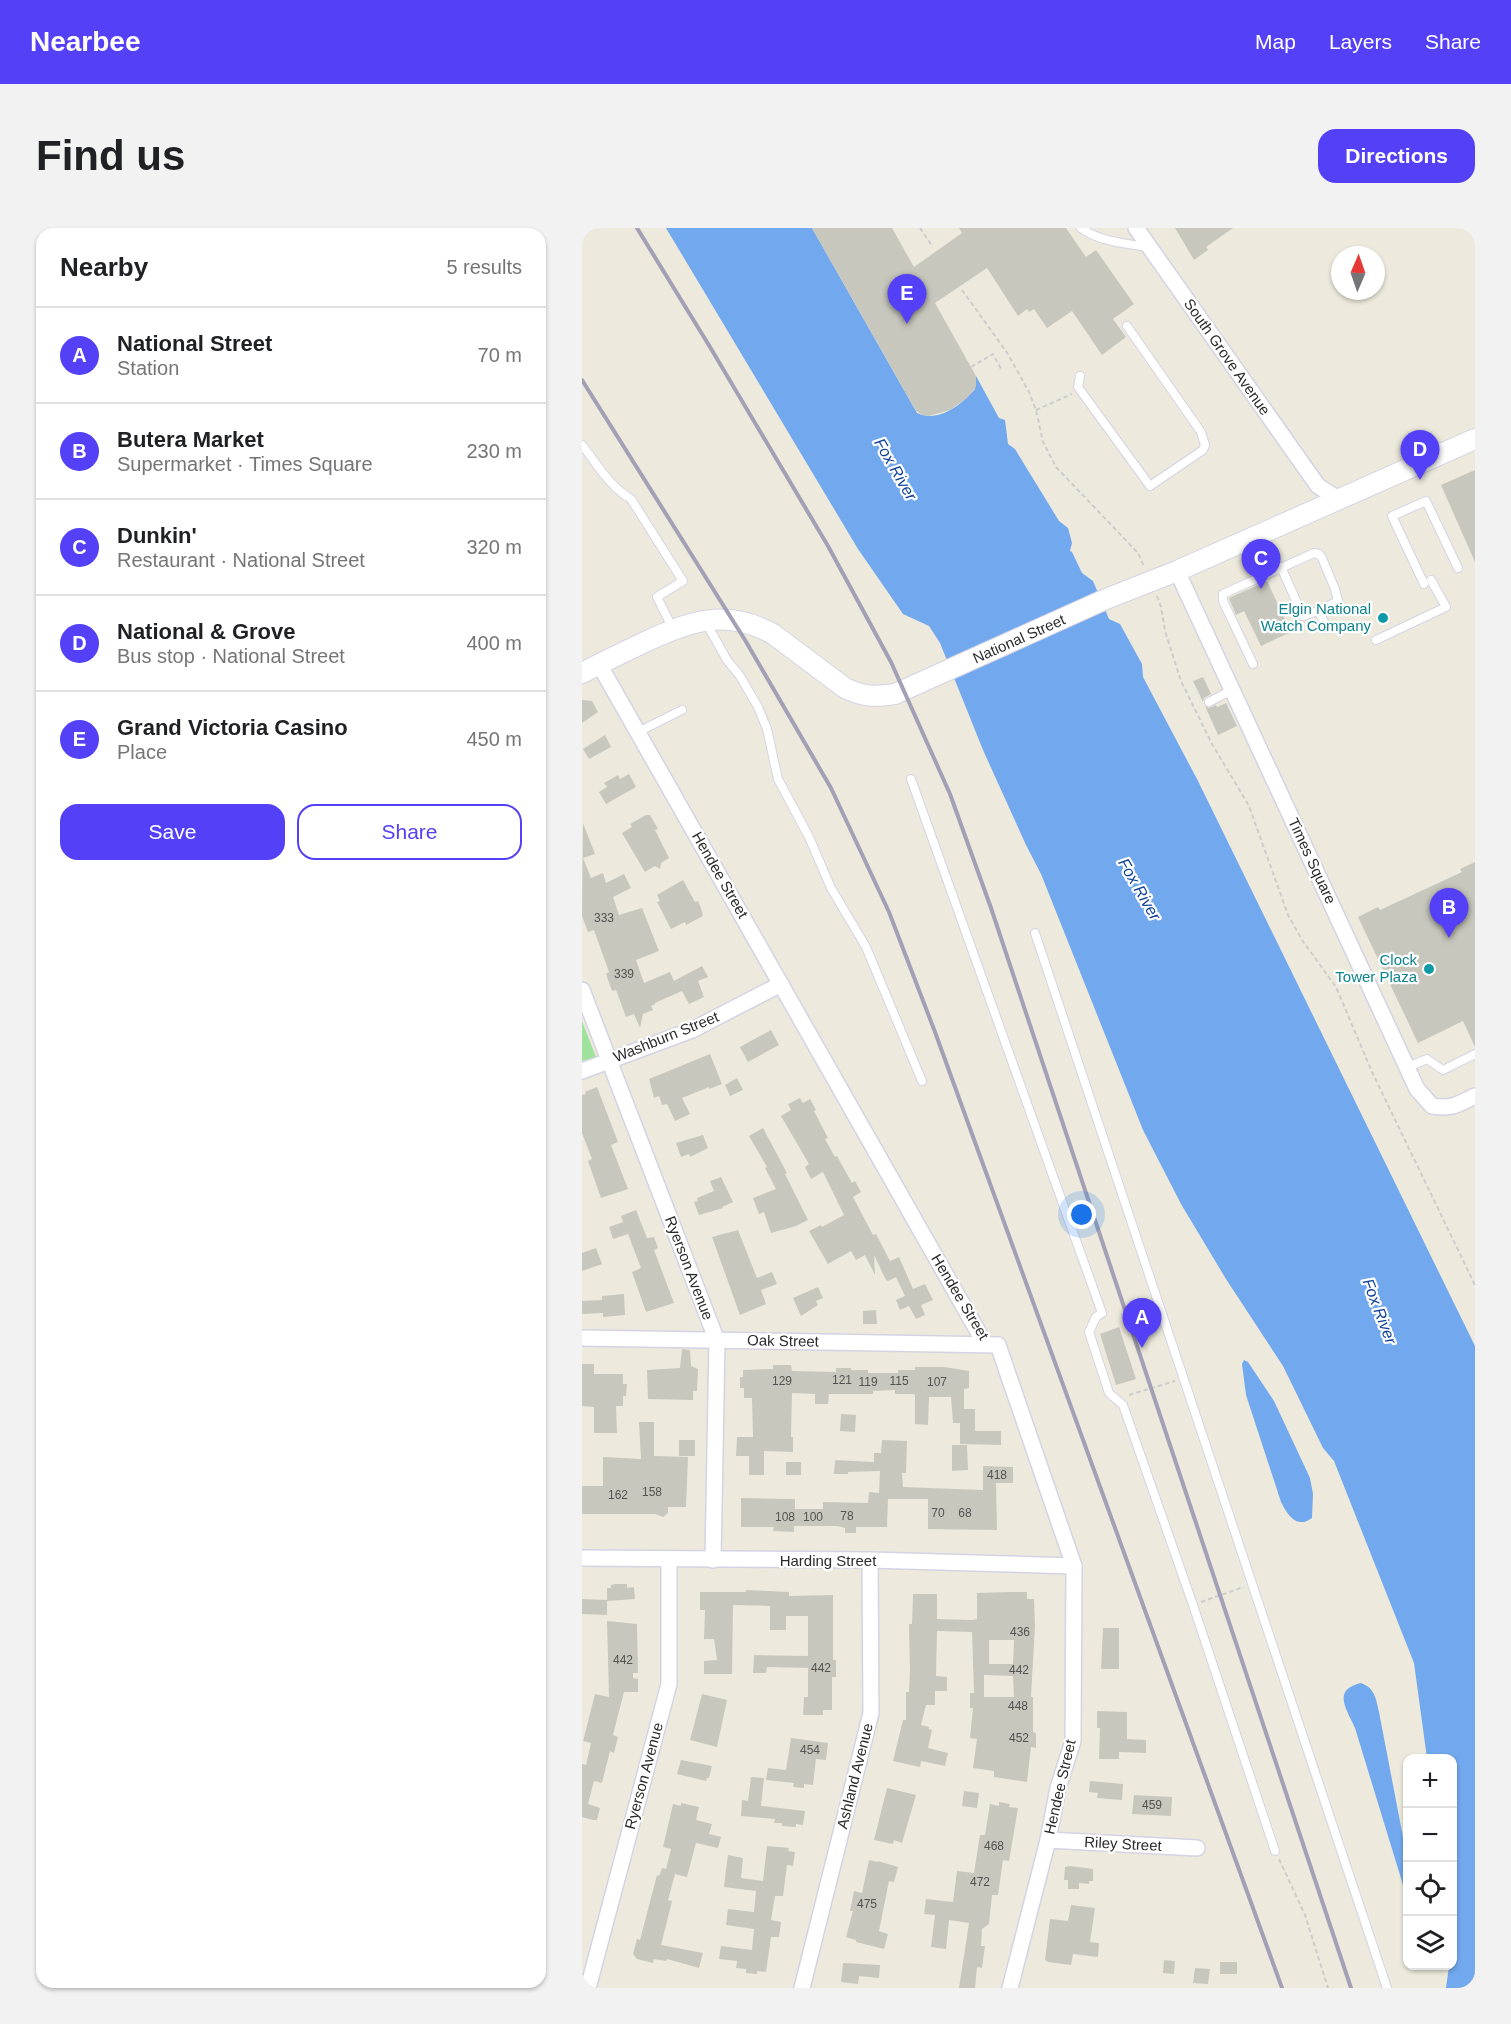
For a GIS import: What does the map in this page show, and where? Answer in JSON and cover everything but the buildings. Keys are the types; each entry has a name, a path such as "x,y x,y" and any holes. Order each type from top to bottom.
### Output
{"street":[{"name":"South Grove Avenue","path":"1141,230 1149,247 1318,486 1340,500"},
{"name":"National Street","path":"591,668 673,629 704,620 732,619 761,627 773,634 845,688 858,694 874,697 895,694 1106,599 1177,571 1468,442"},
{"name":"South Grove Avenue","path":"1318,486 1321,508"},
{"name":"Times Square","path":"1177,571 1417,1089 1432,1106 1450,1108 1475,1096"},
{"name":"Hendee Street","path":"591,668 638,732 985,1344 998,1345 1074,1566 1072,1741 1058,1788 1048,1840 1010,1988"},
{"name":"Washburn Street","path":"582,1071 692,1030 781,984"},
{"name":"Ryerson Avenue","path":"582,990 717,1341 713,1560"},
{"name":"Oak Street","path":"582,1338 985,1344"},
{"name":"Harding Street","path":"582,1558 870,1560 1074,1566"},
{"name":"Ryerson Avenue","path":"589,1988 669,1684 669,1559"},
{"name":"Ashland Avenue","path":"802,1988 871,1713 870,1560"},
{"name":"Riley Street","path":"1048,1840 1197,1848"},
{"path":"582,1987 589,1988"}],"lane":[{"path":"1081,228 1123,243 1149,247"},
{"path":"1080,375 1078,387 1150,486 1203,450 1205,445 1201,432 1127,326"},
{"path":"582,445 610,481 623,494 632,499 684,581 657,597 673,629"},
{"path":"1376,640 1446,606 1428,582 1392,516 1426,501 1458,568"},
{"path":"1253,664 1222,596 1281,567 1310,554 1319,554 1338,600 1303,616 1281,567"},
{"path":"1318,611 1328,629"},
{"path":"704,620 758,707 767,729 778,779 809,837 831,888 866,947 922,1081"},
{"path":"1209,702 1232,690"},
{"path":"638,732 682,710"},
{"path":"911,779 1102,1313 1096,1317 1089,1332 1109,1393 1123,1405 1275,1851"},
{"path":"1035,933 1387,1988"},
{"path":"1408,1067 1427,1059 1443,1070 1475,1054"}],"path":[{"path":"920,228 933,246"},
{"path":"962,290 1008,354 1029,392 1036,410 1043,442 1056,467 1138,553 1144,566"},
{"path":"971,367 993,354 1001,369"},
{"path":"1036,410 1080,389"},
{"path":"1156,593 1171,653 1181,681 1212,744 1248,806 1288,915 1302,940 1336,987 1372,1072 1475,1285"},
{"path":"1115,1399 1184,1379"},
{"path":"1193,1605 1234,1589 1252,1585"},
{"path":"1275,1851 1305,1915 1328,1988"}],"green space":[{"path":"582,1021 596,1057 582,1061"}],"water":[{"name":"Fox River","path":"666,228 812,228 917,413 933,416 949,411 975,389 976,376 999,418 1005,420 1008,444 1015,449 1059,521 1068,528 1072,543 1070,551 1082,573 1093,581 1109,619 1120,624 1142,664 1143,677 1198,781 1475,1346 1475,1988 1446,1988 1448,1970 1457,1970 1457,1754 1426,1754 1414,1663 1334,1461 1323,1448 1283,1366 1226,1279 1181,1204 1143,1130 1041,874 983,750 940,643 929,626 903,614 858,549"},
{"path":"1244,1360 1248,1362 1274,1401 1310,1478 1313,1494 1312,1518 1307,1521 1294,1519 1281,1502 1246,1395 1242,1364"},
{"path":"1361,1683 1366,1685 1376,1698 1403,1837 1403,1885 1355,1728 1345,1707 1344,1695 1352,1686"}],"railway":[{"path":"637,228 828,546 891,662 950,794 991,908 1351,1988"},
{"path":"582,380 745,640 831,788 889,912 935,1032 1282,1988"}],"place":[{"name":"Grand Victoria Casino","path":"907,324"},
{"name":"National & Grove","path":"1420,480"},
{"name":"Dunkin'","path":"1261,589"},
{"name":"Elgin National Watch Company","path":"1383,618"},
{"name":"Butera Market","path":"1449,938"},
{"name":"Clock Tower Plaza","path":"1429,969"},
{"name":"National Street","path":"1142,1348"}]}
